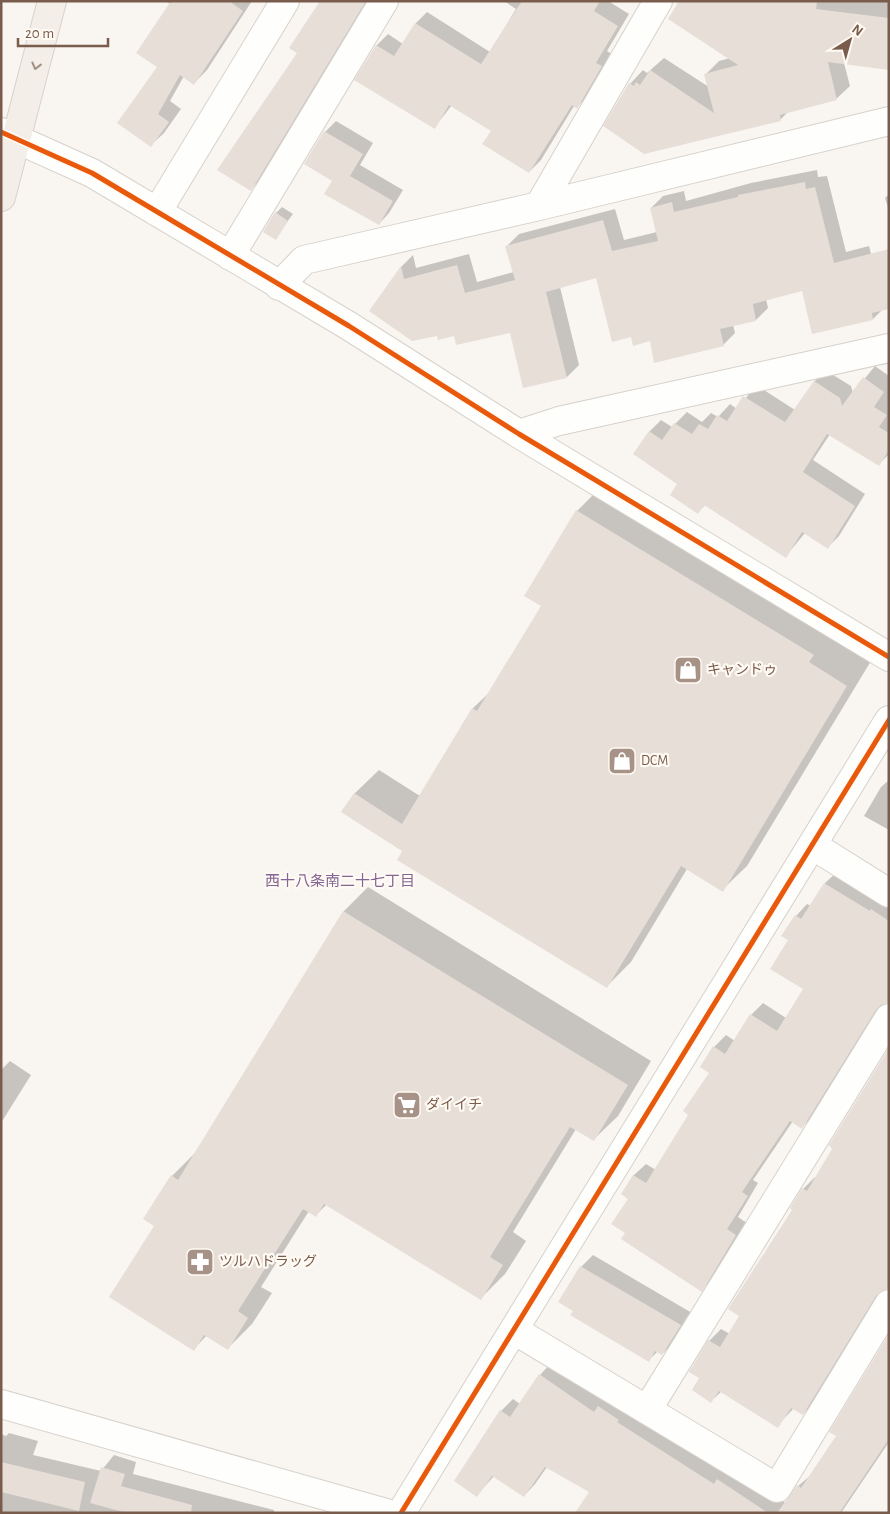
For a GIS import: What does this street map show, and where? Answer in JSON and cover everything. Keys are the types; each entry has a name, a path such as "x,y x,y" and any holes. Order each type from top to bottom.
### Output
{"main road":[{"path":"1,196 9,135 52,1"}],"street":[{"path":"157,212 285,1"},
{"path":"230,256 384,1"},
{"path":"539,206 658,1"},
{"path":"280,286 304,260 539,206 889,121"},
{"path":"9,135 92,173 349,326 519,434 889,657"},
{"path":"519,434 559,421 889,348"},
{"path":"401,1513 889,720"},
{"path":"812,845 889,893"},
{"path":"648,1410 889,1018"},
{"path":"514,1330 777,1488 889,1304"},
{"path":"1,1404 386,1513"}],"building":[{"path":"171,1 229,1 243,11 194,85 180,75 158,114 169,122 151,147 117,123 157,67 136,53"},
{"path":"320,1 366,1 251,191 217,170 297,53 289,48"},
{"path":"522,1 600,1 594,11 618,26 596,63 602,66 577,109 572,105 529,173 482,144 491,131 449,105 435,129 354,80 376,45 394,56 415,23 481,64"},
{"path":"679,1 817,1 816,9 889,18 889,70 828,62 837,100 780,115 781,121 644,154 603,126 629,83 634,86 636,82 640,85 650,70 714,113 704,74 738,65 668,19"},
{"path":"324,131 363,154 350,176 393,201 379,225 324,194 332,181 304,164"},
{"path":"805,182 806,189 815,187 834,263 889,249 889,309 872,313 873,320 812,334 802,291 753,304 756,321 720,329 724,346 654,363 650,341 633,346 631,337 612,342 596,278 546,292 567,378 523,388 510,333 456,345 454,336 438,340 437,336 412,341 369,311 401,266 404,279 457,265 465,293 515,280 505,246 603,220 612,251 658,241 650,208 672,202 674,212 738,197 738,195"},
{"path":"275,212 288,221 276,240 263,232"},
{"path":"863,377 884,392 874,407 887,415 879,427 889,433 889,450 879,466 827,434 803,472 855,506 828,549 802,532 786,558 704,505 698,514 670,495 677,484 633,454 649,431 662,440 674,423 692,434 699,424 708,429 717,415 727,421 743,396 785,422 814,381 840,398 842,406"},
{"path":"576,510 814,655 809,662 847,686 723,892 681,866 607,988 397,860 402,851 341,812 354,793 402,824 472,708 477,711 541,606 524,596"},
{"path":"824,883 889,921 889,1002 881,1005 876,1010 802,1129 790,1121 742,1192 748,1196 727,1229 736,1235 702,1292 621,1239 625,1233 611,1224 628,1199 621,1194 633,1175 646,1183 688,1115 683,1111 709,1073 700,1067 713,1046 725,1054 750,1014 777,1031 803,989 770,969 788,940 781,936 795,915 801,919"},
{"path":"343,911 628,1085 594,1141 570,1127 490,1257 503,1265 481,1300 324,1204 316,1217 303,1209 238,1311 248,1318 228,1350 204,1335 194,1351 109,1297 154,1226 143,1219 171,1175 178,1180"},
{"path":"889,1048 889,1288 881,1291 876,1296 803,1415 791,1408 778,1428 719,1391 711,1403 692,1390 699,1378 689,1372 708,1340 720,1347 739,1316 728,1309 792,1210 790,1208 802,1188 807,1191 832,1149 829,1145"},
{"path":"580,1266 681,1325 662,1355 655,1351 649,1362 570,1315 573,1311 558,1302"},
{"path":"889,1334 889,1439 841,1513 777,1513 797,1485 801,1488 836,1436 829,1432"},
{"path":"539,1374 594,1412 598,1406 619,1420 617,1422 714,1484 717,1479 768,1513 575,1513 589,1492 545,1467 524,1497 492,1476 477,1497 454,1481 500,1410 510,1417"},
{"path":"1,1462 85,1482 79,1511 1,1492"},
{"path":"101,1467 125,1474 121,1486 192,1505 191,1513 127,1513 90,1503"}],"cycle path":[{"path":"1,132 92,173 349,326 519,434 889,657"},
{"path":"401,1513 889,720"}],"place":[{"name":"キャンドゥ","path":"688,670"},
{"name":"DCM","path":"622,761"},
{"name":"ダイイチ","path":"407,1105"},
{"name":"ツルハドラッグ","path":"200,1262"}],"district":[{"name":"西十八条南二十七丁目","path":"340,881"}]}
